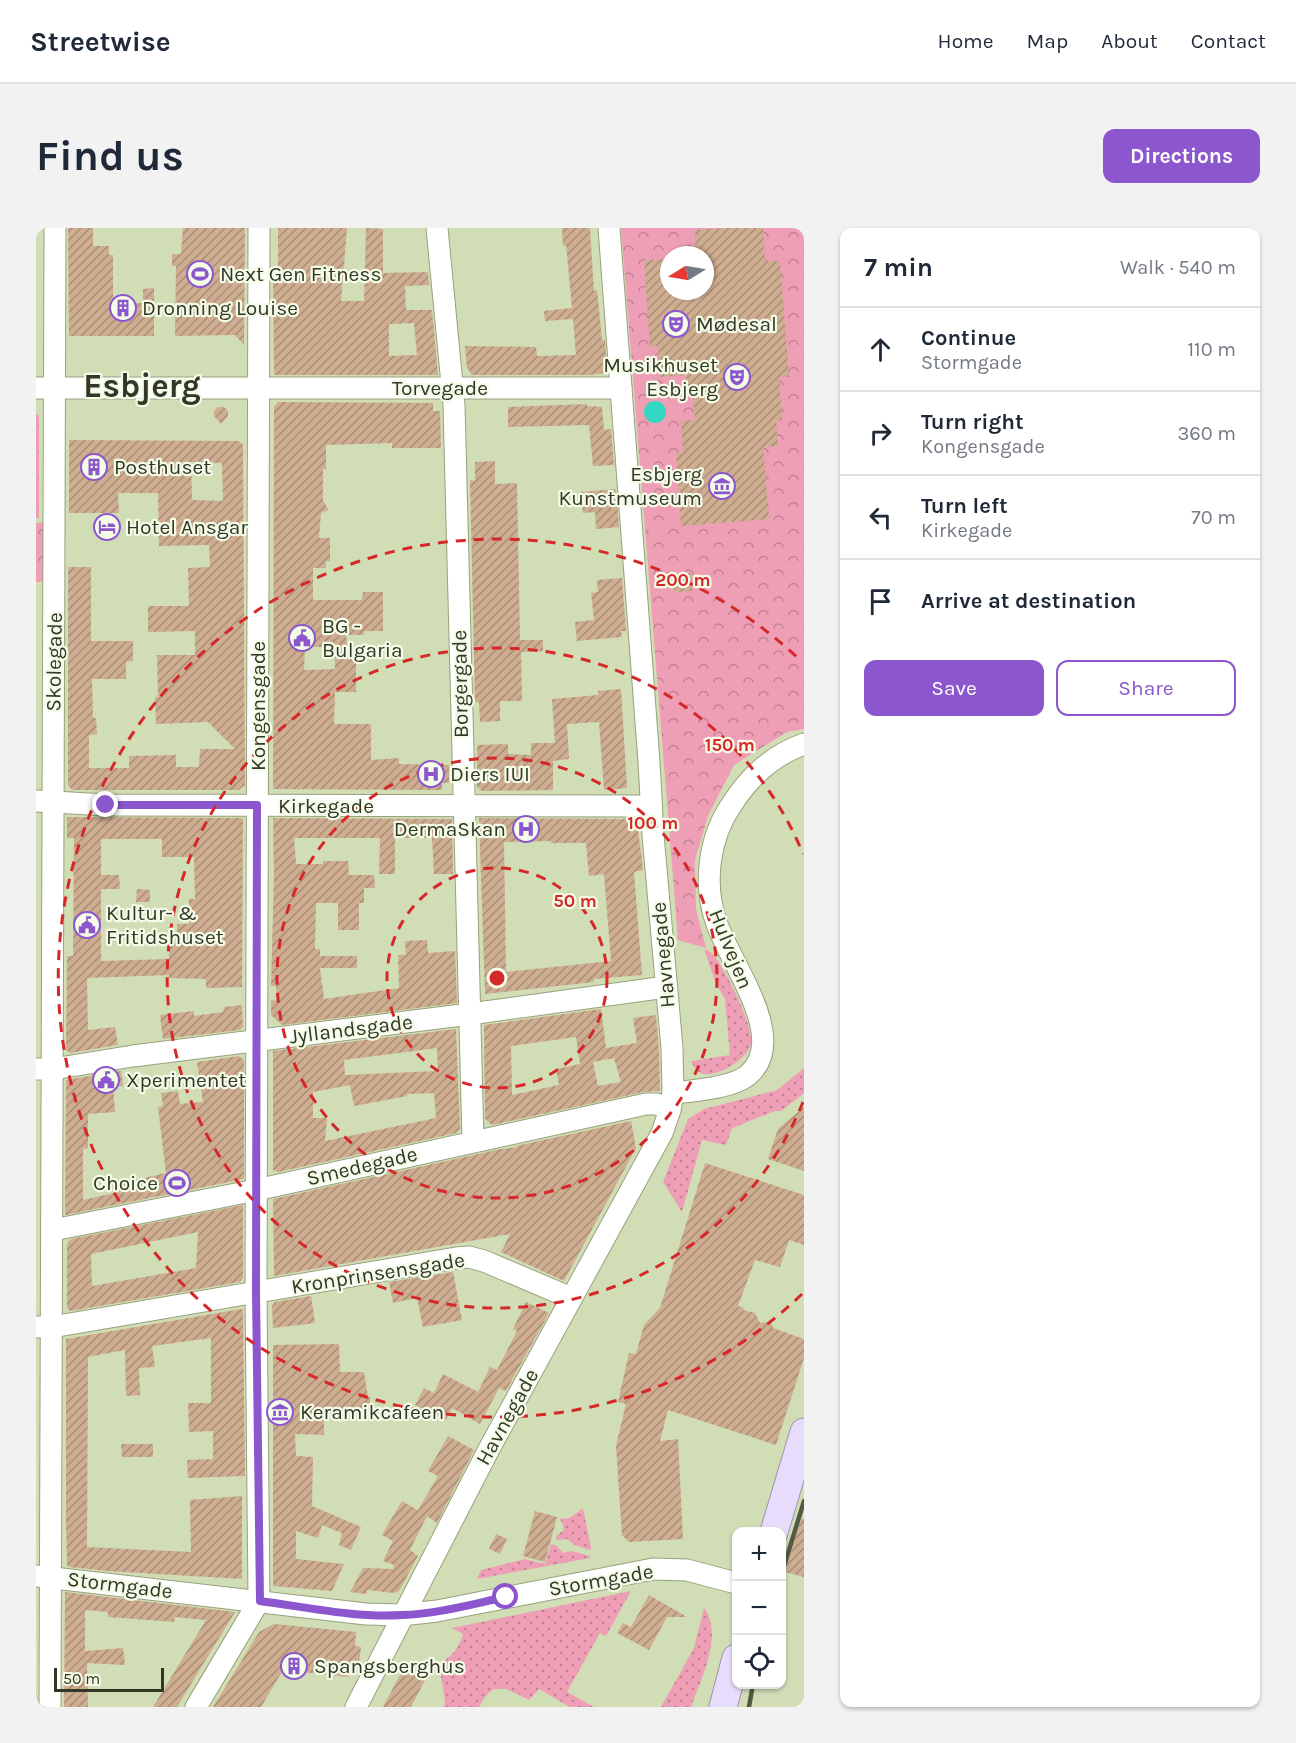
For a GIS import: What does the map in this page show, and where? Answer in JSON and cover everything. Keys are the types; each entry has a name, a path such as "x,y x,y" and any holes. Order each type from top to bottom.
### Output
{"main road":[{"path":"776,1527 804,1432"},
{"path":"723,1707 732,1673"}],"street":[{"name":"Skolegade","path":"50,1707 43,1576 44,1327 53,1230 45,1069 45,801 55,440 45,388 55,228"},
{"name":"Kongensgade","path":"259,228 256,1190 260,1601"},
{"name":"Borgergade","path":"437,228 453,390 472,1141"},
{"name":"Havnegade","path":"356,1707 571,1298 656,1143 672,1102 672,1048 651,806 609,228"},
{"name":"Torvegade","path":"45,388 453,390 621,388"},
{"name":"Hulvejen","path":"672,1102 748,1076 758,1062 763,1048 763,1031 754,1005 715,921 709,876 712,854 726,812 741,790 758,771 786,750 804,744"},
{"name":"Kirkegade","path":"45,801 106,805 651,806"},
{"name":"Jyllandsgade","path":"45,1069 666,987"},
{"name":"Smedegade","path":"53,1230 256,1190 646,1104 672,1102"},
{"name":"Kronprinsensgade","path":"44,1327 377,1270 469,1257 484,1261 571,1298"},
{"name":"Stormgade","path":"43,1576 366,1614 402,1616 653,1569 687,1570 732,1582"},
{"path":"196,1707 260,1601"}],"green space":[{"path":"621,228 804,228 804,729 787,732 734,765 708,816 695,860 696,909 706,948 678,940"},
{"path":"36,414 39,416 39,518 36,518"},
{"path":"36,523 44,523 44,582 36,582"},
{"path":"704,949 714,956 733,987 745,1015 751,1039 750,1047 741,1058 728,1068 712,1074 699,1072 691,1061 730,1055 725,999 716,984"},
{"path":"804,1068 804,1093 781,1111 775,1111 732,1128 726,1145 702,1140 682,1212 663,1182 688,1119 704,1109 777,1090"},
{"path":"583,1508 590,1550 574,1545 568,1539 556,1540 564,1527 560,1519 570,1518"},
{"path":"551,1544 557,1546 563,1553 572,1551 590,1556 590,1558 477,1579 481,1570 525,1559 545,1564"},
{"path":"631,1591 606,1636 600,1633 567,1692 594,1707 570,1707 539,1689 529,1700 501,1688 490,1692 479,1707 444,1707 439,1664 454,1652 463,1634 452,1628"},
{"path":"704,1608 710,1619 711,1643 705,1670 691,1707 661,1707 694,1648"}],"water":[{"path":"655,401 663,404 666,412 663,420 655,423 647,420 644,412 647,404"}],"building":[{"path":"68,228 93,228 93,246 109,246 109,255 113,255 113,304 143,303 143,289 154,288 154,336 69,336"},
{"path":"183,228 245,228 244,345 235,335 175,336 176,266 172,266 172,254 181,254"},
{"path":"278,228 347,228 341,301 364,301 366,228 383,229 383,273 428,272 429,285 405,286 406,310 432,310 438,375 274,375 273,274 278,274","holes":["414,323 417,355 389,356 389,324"]},
{"path":"562,228 590,228 594,291 597,290 602,340 605,340 607,373 472,375 467,368 465,346 536,347 537,356 576,355 573,319 545,321 544,311 572,308 566,245 563,246"},
{"name":"Musikhuset Esbjerg","path":"763,228 765,262 780,261 789,377 779,377 782,420 776,421 778,446 763,447 769,519 681,526 676,453 683,453 681,421 695,420 693,397 687,393 686,375 660,377 658,346 650,347 644,260 660,259 660,300 714,300 714,246 696,246 695,230"},
{"path":"278,402 433,403 433,411 440,411 441,448 392,448 392,443 326,445 323,501 329,510 321,513 319,538 330,538 330,561 326,561 326,568 313,568 313,600 362,600 363,592 383,592 383,631 364,631 364,635 346,635 349,659 356,659 356,692 335,692 334,724 371,724 371,760 399,758 399,764 449,765 449,783 442,783 442,790 273,789 274,407","holes":["305,647 335,647 335,669 304,670"]},
{"path":"587,404 587,406 602,407 604,430 611,429 614,465 593,466 589,425 508,427 508,407"},
{"path":"218,407 224,407 228,411 228,416 221,424 214,416 214,411"},
{"path":"69,440 239,441 243,445 245,785 239,790 72,790 68,785 68,567 91,567 91,641 133,641 133,661 126,662 126,679 92,679 93,718 96,718 97,734 89,735 89,768 129,768 129,756 176,755 176,767 199,767 200,749 235,749 208,722 156,724 157,655 195,655 195,631 148,632 148,606 189,606 188,568 210,567 209,545 159,546 158,493 118,493 119,513 69,513","holes":["191,462 222,463 223,501 192,500"]},
{"path":"495,461 495,484 517,483 520,640 543,640 543,651 521,652 522,701 500,701 500,721 480,722 479,702 475,702 470,480 475,481 475,462"},
{"path":"616,489 619,527 596,529 595,512 583,513 581,492"},
{"path":"691,573 692,591 674,592 673,574"},
{"path":"622,578 626,631 621,631 622,637 577,641 575,622 594,620 591,593 598,592 597,580"},
{"path":"621,689 627,788 604,790 599,722 567,724 569,759 553,761 553,790 482,791 477,787 477,745 508,744 508,754 531,755 531,743 555,743 552,699 598,695 598,691"},
{"path":"67,817 243,818 242,987 206,988 206,979 169,978 169,975 87,978 88,1030 115,1027 118,1045 70,1053 66,1050 67,956 73,956 74,838 67,838","holes":["101,839 162,839 162,857 194,857 195,899 189,899 189,924 177,924 177,938 169,946 169,959 101,961 101,889 120,889 119,875 101,875"]},
{"path":"273,818 452,819 453,874 434,874 432,838 395,838 395,874 379,874 380,838 294,838 296,864 348,861 349,875 374,875 375,888 364,888 364,903 359,903 359,930 338,930 338,903 316,903 315,949 320,949 320,956 357,956 357,968 320,968 324,999 399,988 398,955 406,955 405,941 427,940 428,953 455,951 457,1003 282,1025 271,1015 271,1001 277,1000 276,986 271,986"},
{"path":"479,818 624,819 632,821 638,831 643,870 634,872 642,975 485,994","holes":["551,841 551,843 586,843 589,876 604,874 611,961 506,972 504,842"]},
{"path":"137,889 150,890 150,902 136,902"},
{"path":"242,1005 243,1027 240,1030 163,1039 160,1015 194,1011 194,1016 223,1012 224,1007"},
{"path":"601,1009 606,1048 637,1043 633,1018 656,1015 660,1089 492,1125 485,1119 484,1025","holes":["576,1037 580,1064 556,1069 559,1085 512,1095 511,1046","614,1058 621,1082 598,1086 593,1062"]},
{"path":"456,1029 460,1129 456,1133 278,1172 273,1170 273,1051","holes":["437,1048 438,1071 345,1075 344,1060","350,1085 354,1106 407,1096 407,1094 434,1093 436,1118 325,1141 327,1118 313,1118 313,1092"]},
{"path":"239,1056 244,1060 244,1179 65,1215 66,1080 121,1071 123,1086 113,1087 115,1112 88,1114 88,1148 83,1149 83,1200 119,1192 117,1184 166,1173 158,1107 163,1106 161,1093 178,1091 180,1104 203,1102 197,1062"},
{"path":"804,1107 804,1171 768,1159 778,1129"},
{"path":"631,1121 636,1148 564,1281 501,1252 510,1234 274,1276 273,1199"},
{"path":"705,1163 804,1195 804,1245 789,1240 780,1267 755,1260 738,1306 755,1313 760,1323 771,1322 773,1328 804,1339 804,1358 776,1445 668,1410 660,1441 678,1439 683,1539 629,1542 622,1535 616,1446 626,1404 618,1402 629,1353 636,1354 644,1325 660,1308"},
{"path":"243,1205 243,1278 240,1282 70,1311 67,1308 67,1243 71,1239","holes":["198,1232 196,1268 92,1286 91,1254"]},
{"path":"453,1272 462,1320 423,1327 417,1298 393,1303 389,1282"},
{"path":"311,1296 315,1323 273,1328 272,1306 275,1302"},
{"path":"526,1302 549,1313 506,1391 499,1388 480,1424 452,1408 446,1420 415,1405 424,1388 434,1393 443,1374 478,1392 490,1367 497,1370 517,1331 513,1329"},
{"path":"243,1310 245,1476 188,1478 187,1460 213,1459 213,1431 189,1432 188,1403 211,1403 211,1338 152,1346 155,1367 139,1368 140,1395 126,1396 125,1350 88,1357 87,1547 191,1552 190,1500 242,1496 242,1579 69,1567 67,1565 66,1522 66,1339"},
{"path":"339,1344 340,1372 364,1372 368,1397 370,1397 370,1410 324,1411 324,1435 295,1434 296,1456 313,1457 312,1506 361,1527 351,1550 339,1545 342,1533 322,1525 318,1538 296,1531 296,1559 344,1564 332,1591 273,1586 273,1345"},
{"path":"448,1436 474,1450 437,1523 427,1516 410,1550 418,1556 399,1591 394,1593 367,1590 367,1594 350,1592 363,1568 393,1569 394,1565 383,1561 393,1541 382,1535 402,1501 426,1515 418,1510 438,1476 428,1471"},
{"path":"121,1444 153,1444 153,1457 122,1457"},
{"path":"535,1511 557,1517 545,1562 523,1556"},
{"path":"801,1519 804,1519 804,1577 786,1572"},
{"path":"496,1534 507,1539 500,1554 489,1549"},
{"path":"65,1592 235,1612 177,1707 153,1707 206,1620 175,1617 174,1622 108,1617 108,1612 85,1610 85,1651 123,1648 125,1665 87,1663 88,1707 64,1707"},
{"path":"649,1595 687,1617 667,1617 649,1650 617,1633 623,1623 631,1627"},
{"name":"Spangsberghus","path":"274,1624 356,1632 355,1646 361,1647 359,1663 351,1662 349,1677 283,1670 261,1707 213,1707 259,1632"},
{"path":"402,1671 410,1674 411,1671 426,1678 411,1707 383,1707"}],"railway":[{"path":"786,1560 804,1501"},
{"path":"749,1707 752,1689"}],"place":[{"name":"Next Gen Fitness","path":"200,274"},
{"name":"Dronning Louise","path":"123,308"},
{"name":"Mødesal","path":"676,324"},
{"name":"Musikhuset Esbjerg","path":"737,377"},
{"name":"Posthuset","path":"94,467"},
{"name":"Esbjerg Kunstmuseum","path":"722,486"},
{"name":"Hotel Ansgar","path":"107,527"},
{"name":"BG - Bulgaria","path":"302,638"},
{"name":"Diers IUI","path":"431,774"},
{"name":"DermaSkan","path":"526,829"},
{"name":"Kultur- & Fritidshuset","path":"87,925"},
{"name":"Xperimentet","path":"106,1080"},
{"name":"Choice","path":"177,1183"},
{"name":"Keramikcafeen","path":"280,1412"},
{"name":"Spangsberghus","path":"294,1666"}],"district":[{"name":"Esbjerg","path":"142,386"}],"route":[{"path":"106,805 257,805 256,1292 260,1601 402,1616 506,1597"}]}
